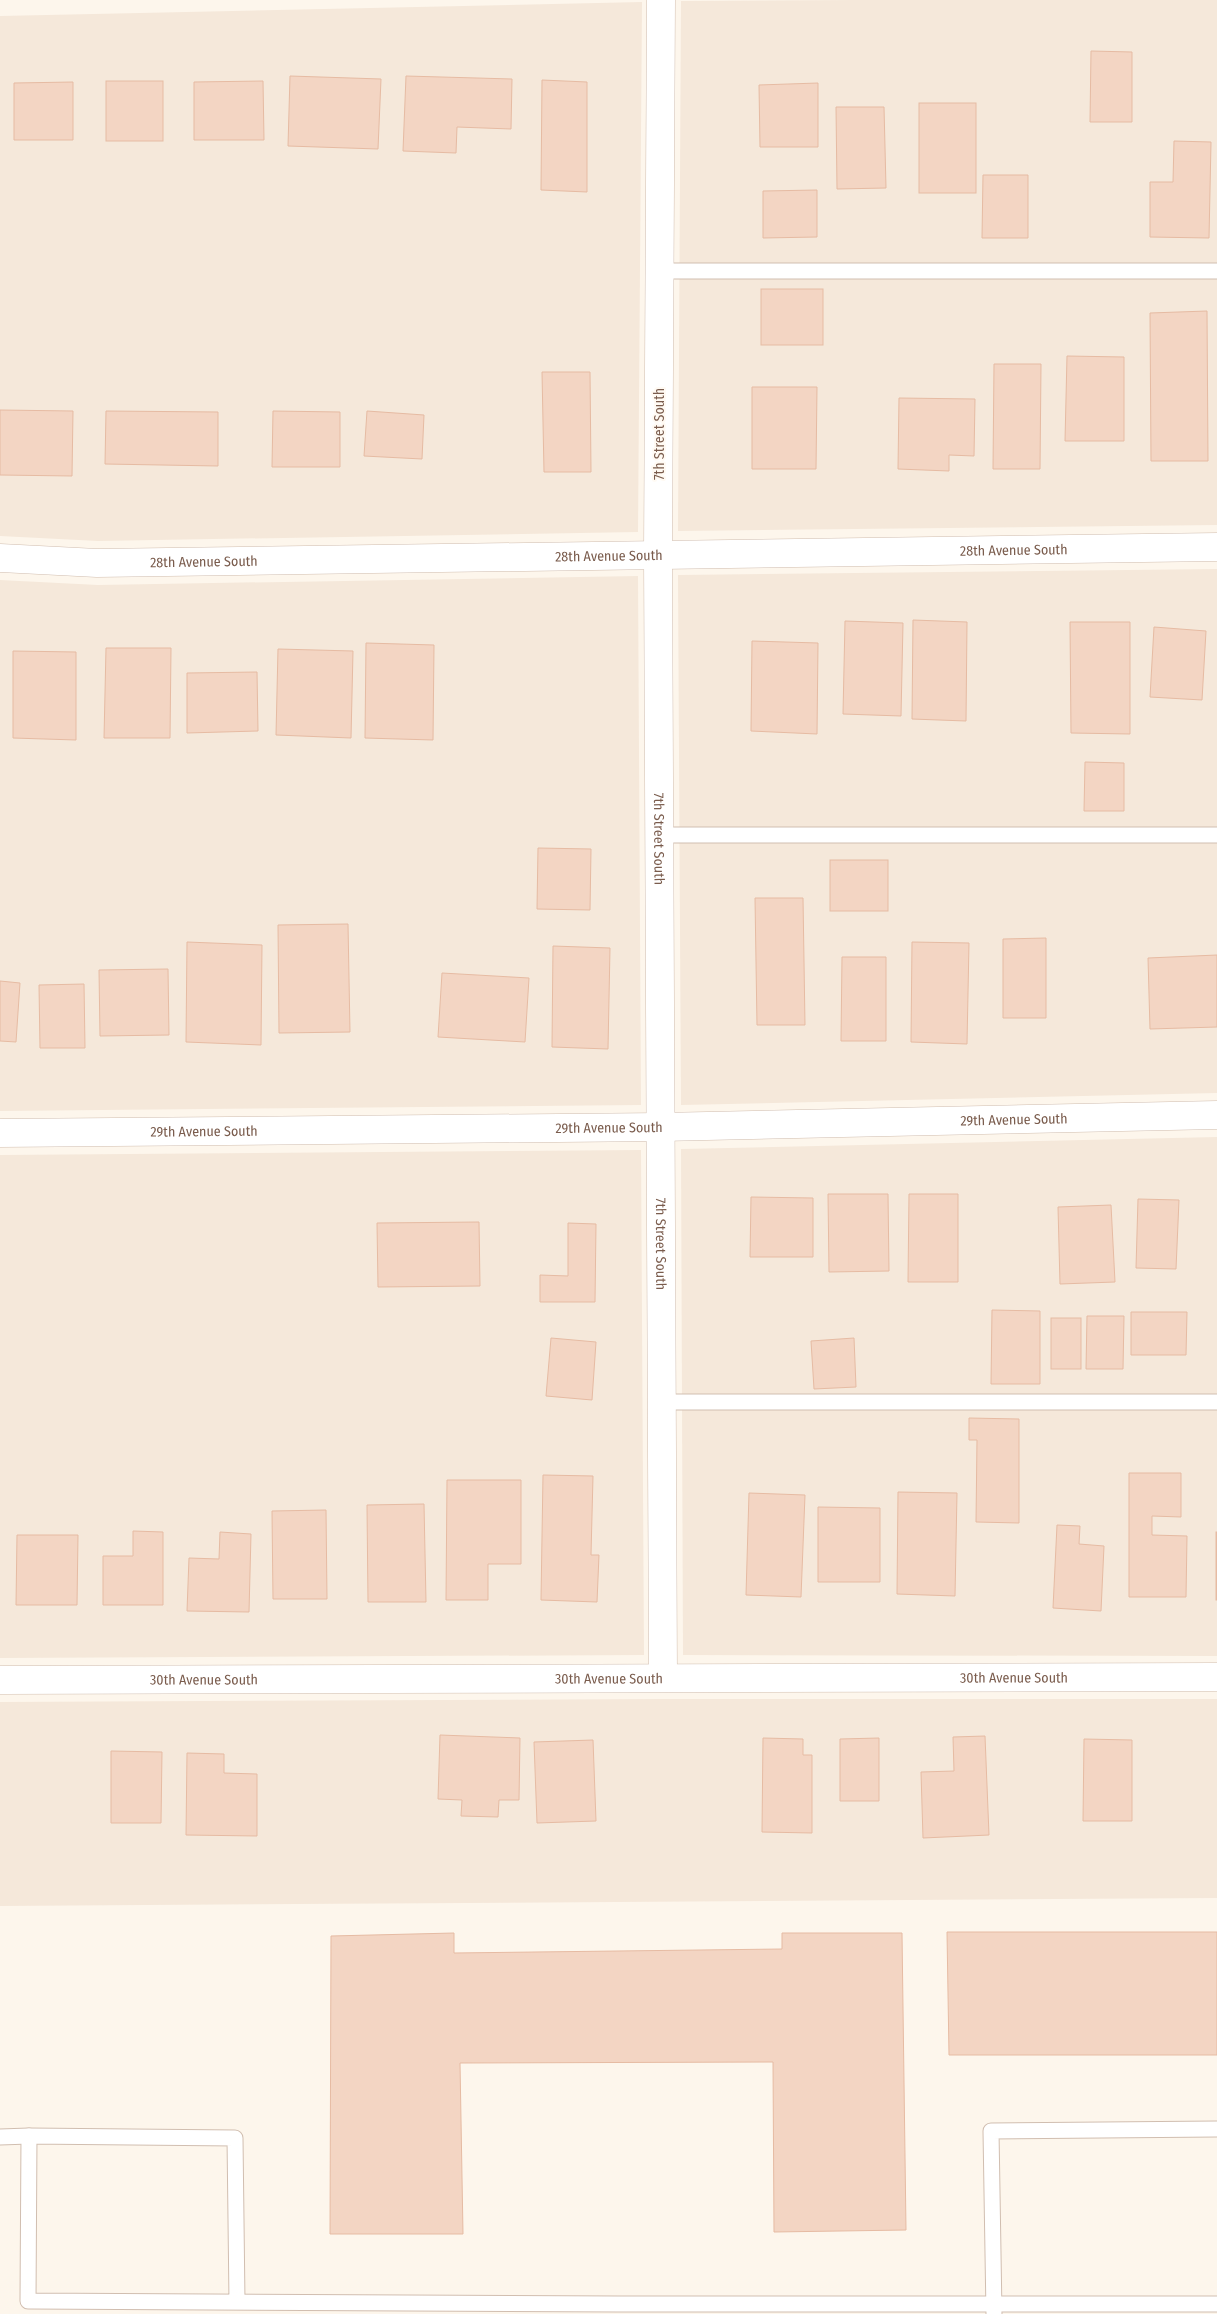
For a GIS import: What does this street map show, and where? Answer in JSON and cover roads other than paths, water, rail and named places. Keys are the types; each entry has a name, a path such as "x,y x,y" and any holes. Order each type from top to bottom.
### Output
{"street":[{"name":"7th Street South","path":"661,0 658,554 663,1677"},
{"name":"28th Avenue South","path":"0,558 97,563 1217,547"},
{"name":"29th Avenue South","path":"0,1133 661,1128 1217,1115"},
{"name":"30th Avenue South","path":"0,1680 1217,1677"}],"lane":[{"path":"660,271 1217,271"},
{"path":"659,835 1217,835"},
{"path":"662,1402 1217,1402"},
{"path":"994,2310 991,2131 1217,2129"},
{"path":"29,2136 28,2301 994,2310 1217,2304"},
{"path":"0,2137 235,2138 237,2302"}]}
